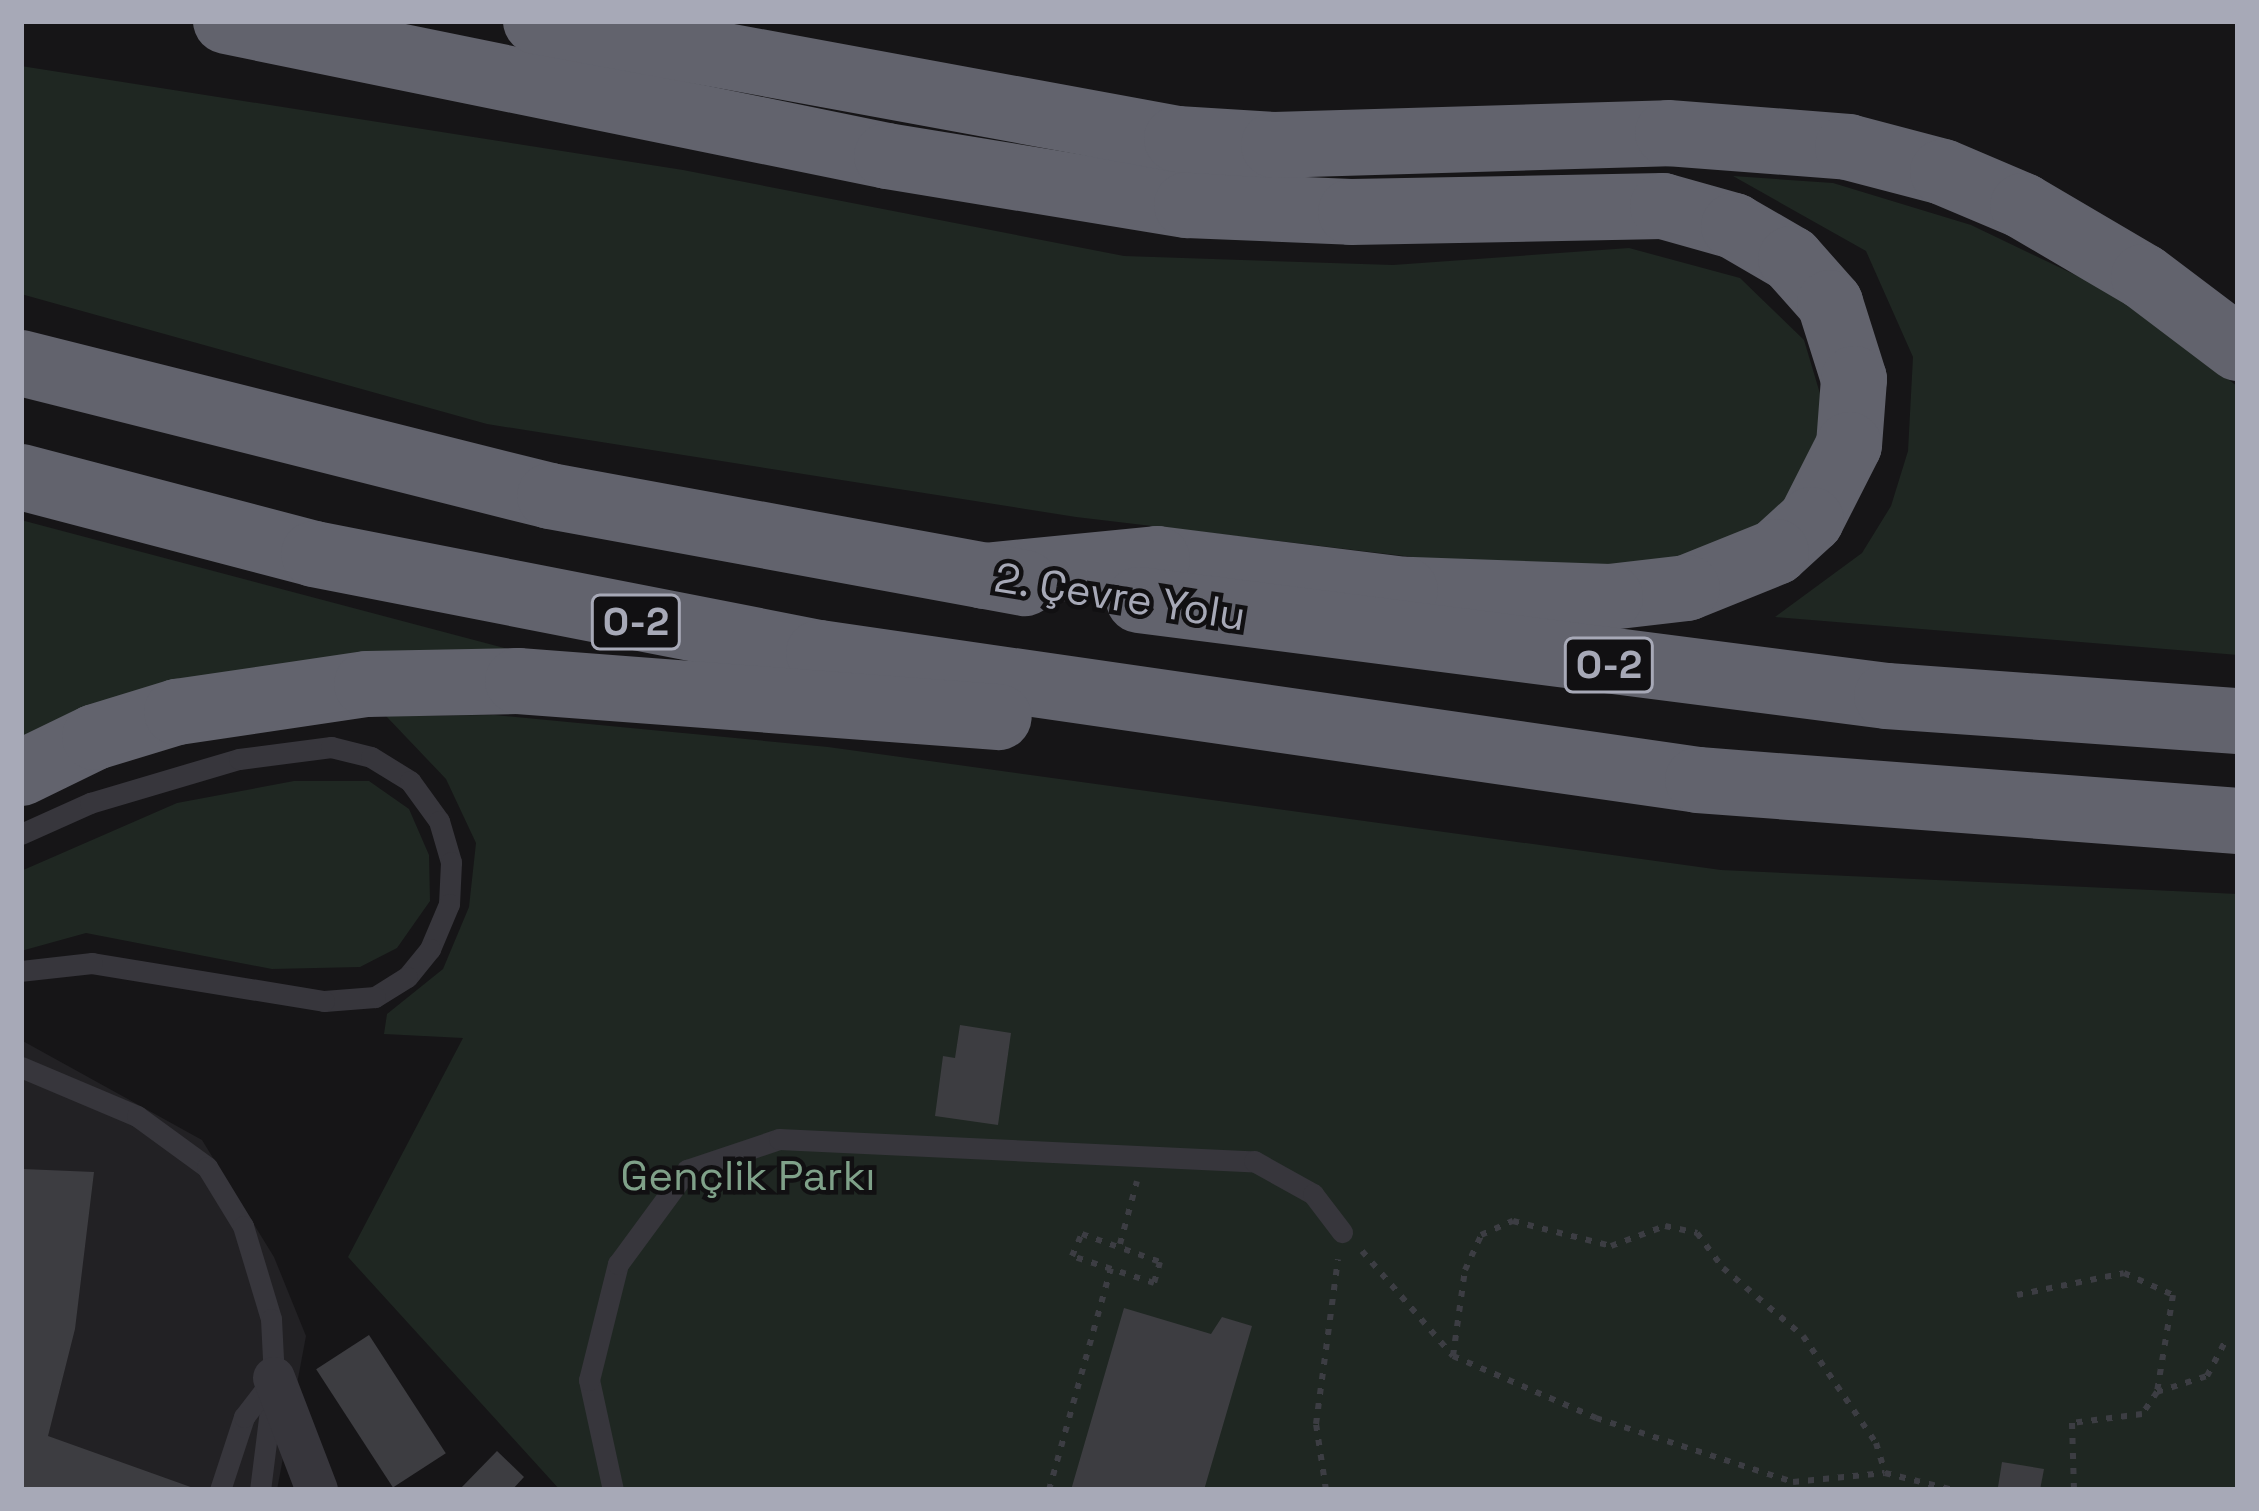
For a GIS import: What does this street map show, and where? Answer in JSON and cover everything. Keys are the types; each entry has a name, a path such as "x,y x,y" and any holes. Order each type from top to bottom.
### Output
{"highway":[{"path":"226,21 887,156 1187,205 1351,212 1664,206 1734,226 1792,259 1830,303 1844,339 1855,412 1835,485 1776,552 1687,588 1610,597 1425,591 1157,559 984,576"},
{"path":"536,21 1177,139 1274,145 1668,133 1848,147 1943,172 2023,206 2144,277 2238,348"},
{"name":"2. Çevre Yolu","path":"21,363 435,470 984,576 1586,663 1910,698 2238,721"},
{"name":"O-2","path":"21,477 314,554 595,615 1260,720 1698,780 2238,821"},
{"path":"21,773 95,737 177,712 263,695 432,681 922,714 1260,720"}],"street":[{"path":"274,1378 316,1490"}],"lane":[{"path":"21,834 90,802 239,759 332,747 371,757 410,781 439,821 451,862 449,904 430,949 407,977 375,997 324,1001 92,963 24,973"},
{"path":"21,1067 137,1116 207,1167 263,1278 274,1378 260,1490"},
{"path":"613,1490 590,1380 618,1264 687,1170 779,1139 1255,1161 1312,1194 1342,1232"},
{"path":"220,1490 244,1417 274,1378"}],"path":[{"path":"1120,1245 1144,1154"},
{"path":"1453,1356 1466,1270 1481,1235 1513,1221 1611,1246 1665,1226 1697,1233 1723,1268 1803,1336 1876,1443 1885,1473"},
{"path":"1342,1232 1453,1356 1596,1418 1793,1482 1885,1473 1953,1490"},
{"path":"1326,1490 1316,1424 1342,1232"},
{"path":"1082,1234 1120,1245 1160,1262 1154,1283 1072,1256 1082,1234"},
{"path":"1049,1490 1112,1268"},
{"path":"2017,1295 2124,1273 2173,1294 2157,1392 2142,1414 2072,1423 2074,1490"},
{"path":"2157,1392 2207,1376 2225,1340"}],"shaded area":[{"path":"21,1040 202,1140 274,1257 306,1336 277,1490 21,1490"}],"green space":[{"path":"21,66 683,170 1124,256 1393,265 1629,248 1740,278 1804,340 1824,407 1804,492 1733,546 1573,576 1076,517 487,424 21,294"},
{"path":"1733,176 1833,183 1971,225 2132,302 2238,387 2238,655 1775,617 1862,553 1891,506 1908,451 1913,357 1866,251"},
{"path":"21,520 512,650 21,744"},
{"name":"Gençlik Parkı","path":"495,715 828,747 1721,870 2238,894 2238,1490 560,1490 348,1257 463,1038 384,1034 387,1014 443,969 469,907 476,843 446,779 386,716"},
{"path":"294,781 369,781 409,809 429,855 430,901 397,948 360,967 272,969 86,933 21,951 21,871 177,803"}],"building":[{"path":"960,1025 1011,1033 998,1125 935,1116 943,1056 955,1058"},
{"path":"23,1169 94,1172 75,1329 48,1436 199,1490 21,1490"},
{"path":"1124,1308 1211,1334 1222,1317 1252,1326 1204,1490 1071,1490"},
{"path":"369,1335 446,1453 393,1488 316,1369"},
{"path":"497,1451 524,1477 512,1490 459,1490"},
{"path":"2002,1462 2044,1469 2040,1490 1998,1487"}]}
